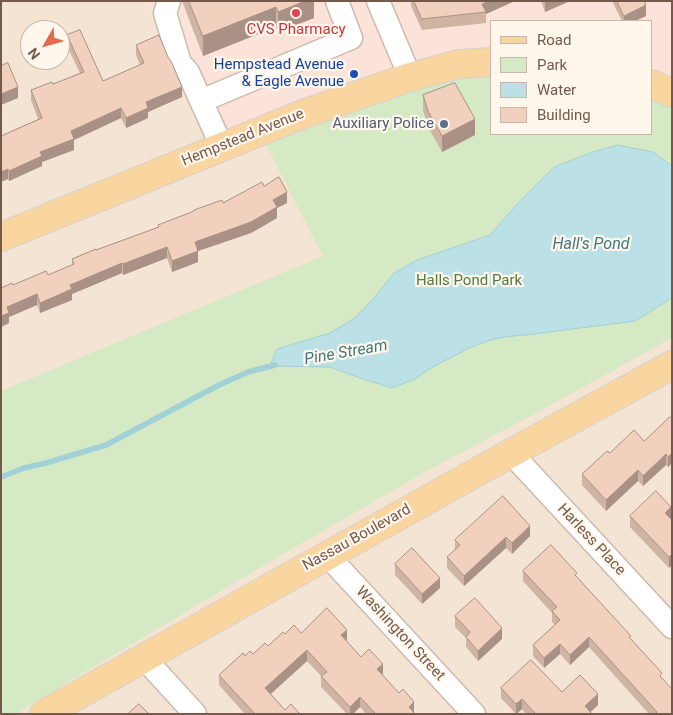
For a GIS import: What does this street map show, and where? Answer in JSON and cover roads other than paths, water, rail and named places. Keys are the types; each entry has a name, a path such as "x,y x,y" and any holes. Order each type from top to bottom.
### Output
{"main road":[{"name":"Hempstead Avenue","path":"1,237 303,114 410,77 459,64 490,62"},
{"path":"653,84 672,93"},
{"name":"Nassau Boulevard","path":"44,714 327,555 672,365"}],"street":[{"path":"170,1 165,14 180,63 188,72 222,147"},
{"path":"201,101 351,38 337,1"},
{"path":"378,1 410,77"},
{"name":"Harless Place","path":"511,453 672,626"},
{"name":"Washington Street","path":"327,555 474,714"},
{"path":"144,658 195,714"}],"water":[{"name":"Hall's Pond","path":"618,145 653,152 672,166 672,298 635,321 490,340 469,348 431,368 415,379 392,388 330,367 270,366 277,349 330,333 355,318 394,273 417,260 490,235 518,203 554,167 593,152"}],"waterway":[{"name":"Pine Stream","path":"1,477 24,468 106,445 219,385 248,372 275,365"}],"place":[{"name":"CVS Pharmacy","path":"296,13"},
{"name":"Hempstead Avenue & Eagle Avenue","path":"354,74"},
{"name":"Auxiliary Police","path":"444,124"}],"park label":[{"name":"Halls Pond Park","path":"469,281"}]}
